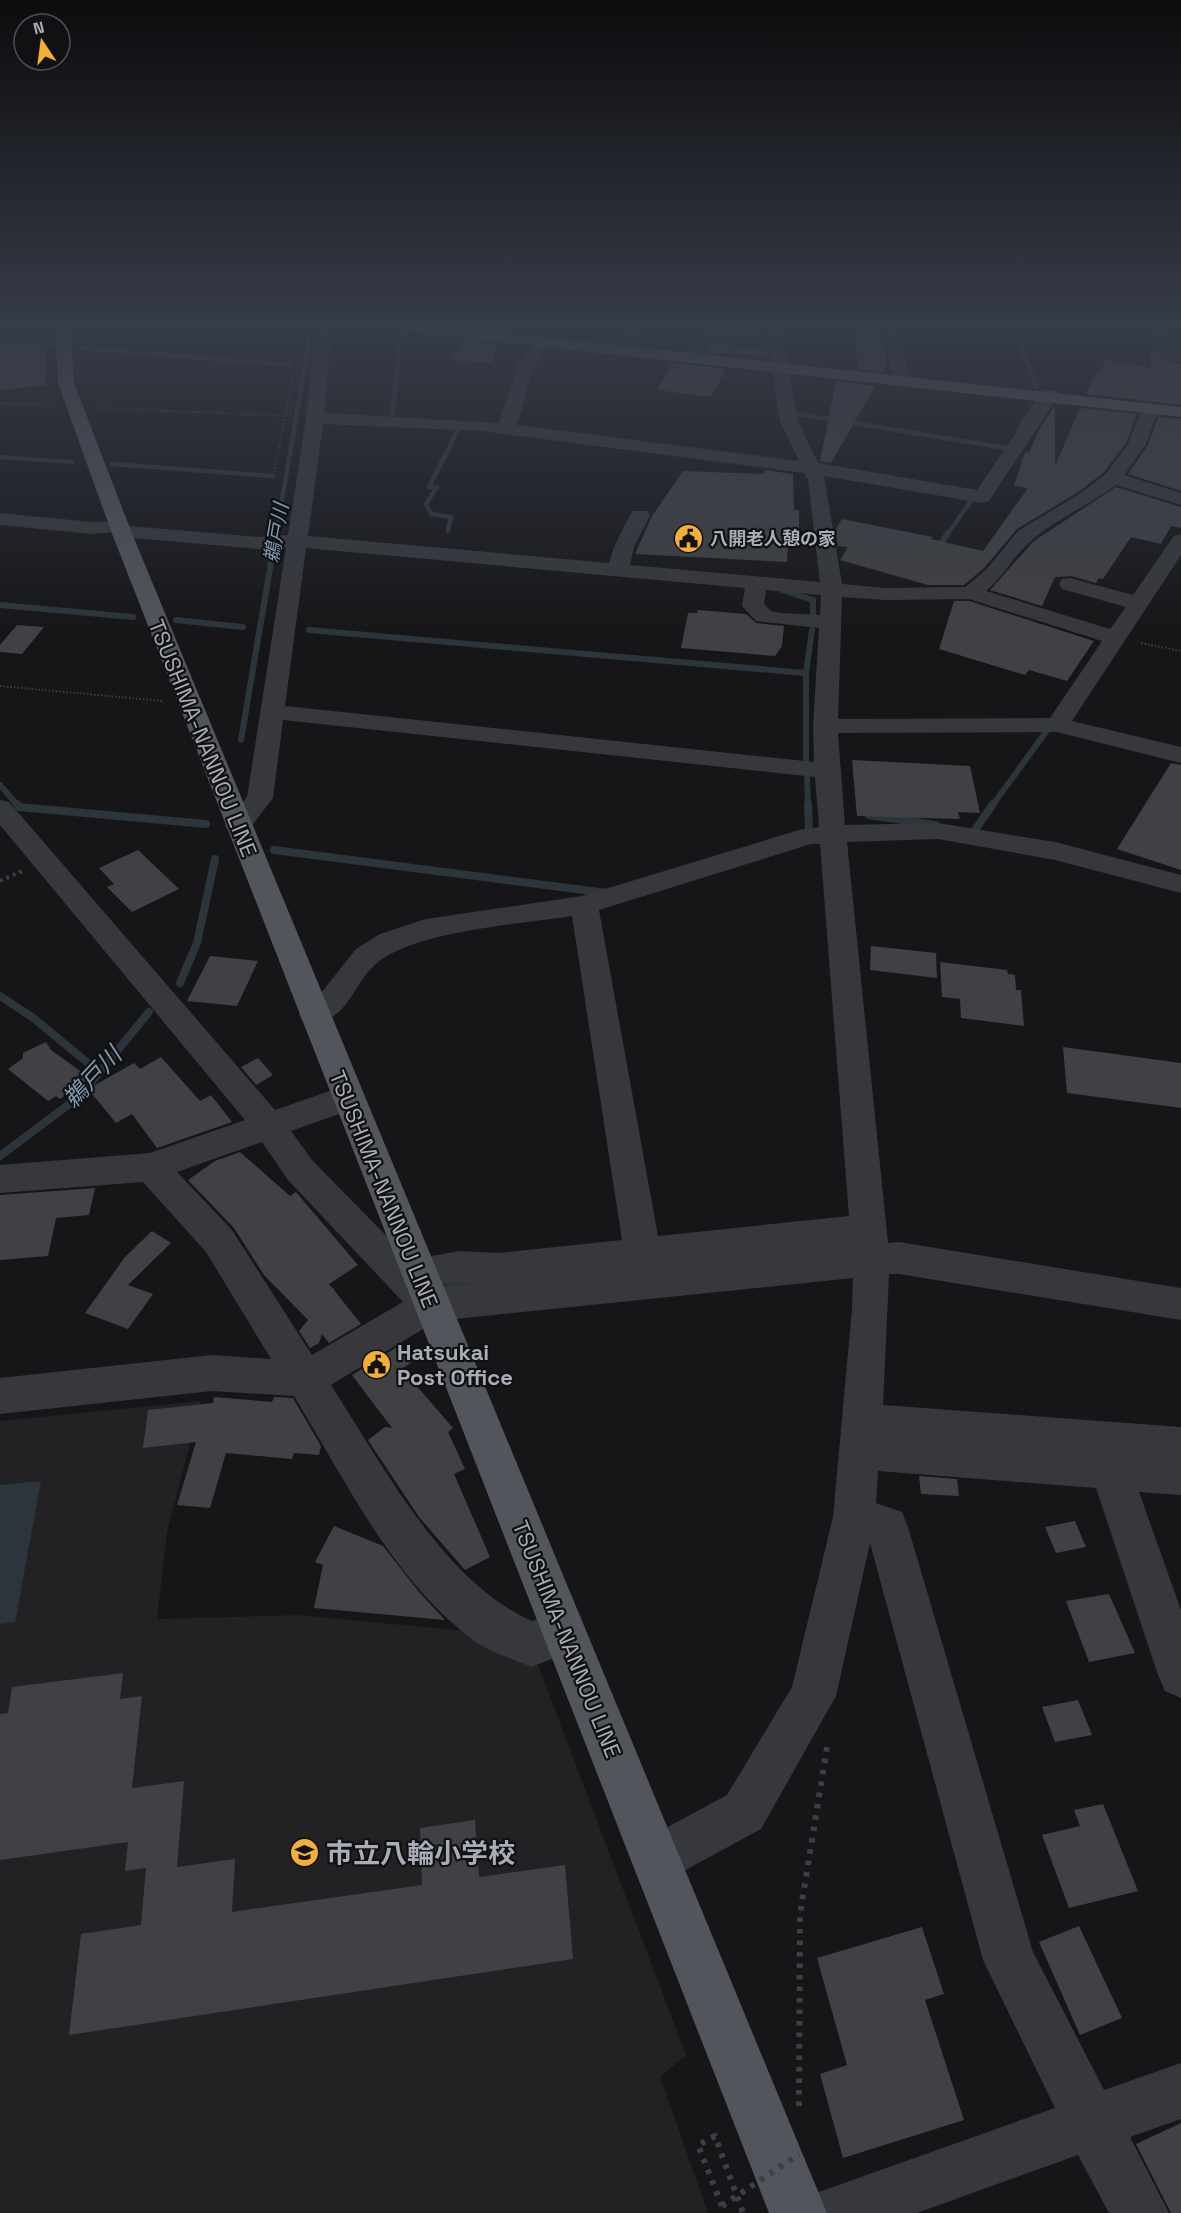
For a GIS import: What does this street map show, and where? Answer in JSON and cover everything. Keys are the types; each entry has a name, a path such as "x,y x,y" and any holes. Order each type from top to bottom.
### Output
{"main road":[{"name":"TSUSHIMA-NANNOU LINE","path":"82,428 347,1098 658,1860 798,2213"}],"street":[{"path":"238,826 260,798 273,712 291,542 313,428"},
{"path":"489,428 812,468 982,497 1028,428"},
{"path":"658,1860 744,1812 813,1696 854,1517 871,1309 870,1244 827,771 825,726 832,588 817,480 793,428"},
{"path":"970,593 993,574 1025,535 1088,497 1113,477 1137,444 1143,428"},
{"path":"1113,477 1181,499"},
{"path":"618,569 624,547 640,515"},
{"path":"0,519 92,528 120,528 263,543 291,542 618,569 886,594 970,593 1113,637"},
{"path":"1057,725 1113,637 1181,540"},
{"path":"757,581 753,606 764,616 830,622"},
{"path":"1070,584 1137,603"},
{"path":"273,712 827,771"},
{"path":"825,726 1057,725 1181,755"},
{"path":"0,808 269,1126 300,1170 424,1289 870,1244"},
{"path":"314,1014 328,1006 366,956 390,941 426,929 584,905 809,836 833,837 909,830 963,834 1055,851 1181,884"},
{"path":"584,905 643,1255"},
{"path":"0,1179 151,1167 347,1098"},
{"path":"151,1167 219,1241 406,1540 447,1586 493,1627 531,1644 564,1632"},
{"path":"0,1396 212,1373 307,1379 424,1289 459,1267 499,1269 643,1255 870,1244 910,1259 1181,1304"},
{"path":"861,1436 1106,1455 1181,1475"},
{"path":"1106,1455 1181,1446"},
{"path":"1106,1455 1181,1675"},
{"path":"854,1517 887,1527 1009,1960 1140,2213"},
{"path":"836,2213 1181,2091"}],"path":[{"path":"274,472 284,428"},
{"path":"1113,637 1181,651"},
{"path":"0,686 189,704"},
{"path":"799,2120 800,1914 830,1733 813,1696"},
{"path":"743,2213 715,2136 698,2145 722,2206 799,2154 799,2143"}],"shaded area":[{"name":"市立八輪小学校","path":"201,1401 167,1532 157,1619 297,1615 488,1633 533,1652 686,2055 660,2077 708,2213 0,2213 0,1421"},
{"path":"41,1481 15,1622 0,1624 0,1485"}],"building":[{"path":"827,428 851,428 831,463 820,461"},
{"path":"1055,428 1055,466 1071,428 1132,428 1126,443 1104,472 1080,491 1017,529 984,568 964,585 928,585 840,560 848,547 838,546 835,530 842,519 933,537 931,539 983,551 1028,488 1014,486 1025,452 1029,453 1039,430"},
{"path":"1154,428 1181,428 1181,491 1128,474 1148,445"},
{"path":"765,470 793,474 794,510 799,510 799,544 788,544 787,562 635,554 652,516 683,471 764,474"},
{"path":"1116,487 1181,507 1181,528 1171,526 1161,544 1131,537 1103,579 1099,578 1096,583 1071,576 1055,577 1042,606 990,590 1034,541"},
{"path":"954,601 969,601 1094,641 1067,681 1029,670 1025,675 939,649"},
{"path":"698,610 746,614 756,623 784,626 782,646 775,656 681,648 688,613 697,613"},
{"path":"17,625 44,627 22,654 0,652 0,645"},
{"path":"852,760 970,766 980,813 958,812 960,819 857,816"},
{"path":"1171,763 1181,765 1181,870 1117,849"},
{"path":"138,850 179,889 132,912 107,887 114,884 99,868"},
{"path":"871,946 936,953 937,978 870,970"},
{"path":"210,956 258,961 237,1006 187,1001"},
{"path":"940,962 1007,970 1008,974 1015,975 1016,990 1021,990 1024,1026 961,1018 960,999 942,997"},
{"path":"46,1042 51,1050 90,1078 60,1099 56,1096 48,1101 8,1069 23,1058 23,1053"},
{"path":"1063,1047 1181,1063 1181,1108 1067,1093"},
{"path":"161,1057 200,1101 211,1095 232,1122 157,1148 132,1114 116,1123 88,1089 134,1063 140,1069"},
{"path":"258,1058 273,1075 256,1085 241,1067"},
{"path":"240,1152 290,1196 296,1192 358,1265 329,1284 333,1289 335,1287 334,1290 361,1324 329,1343 322,1334 319,1343 310,1348 299,1331 308,1320 264,1275 234,1228 188,1180 215,1161"},
{"path":"95,1188 89,1215 56,1218 48,1256 0,1260 0,1195"},
{"path":"152,1231 171,1243 128,1285 153,1294 128,1329 85,1313 125,1257"},
{"path":"400,1345 413,1361 402,1369 453,1428 448,1432 465,1469 454,1474 490,1557 465,1570 419,1517 368,1440 385,1427 392,1428 352,1375"},
{"path":"214,1397 272,1402 274,1397 293,1398 321,1446 319,1455 294,1453 292,1459 226,1453 210,1508 177,1505 196,1442 143,1448 148,1410 213,1403"},
{"path":"919,1476 957,1479 959,1496 921,1494"},
{"path":"1075,1521 1086,1547 1056,1553 1045,1527"},
{"path":"334,1526 383,1546 419,1592 445,1620 314,1608 323,1565 315,1562"},
{"path":"1109,1594 1135,1653 1089,1662 1066,1601"},
{"path":"123,1673 120,1699 142,1696 132,1788 184,1781 177,1867 235,1859 232,1912 422,1885 420,1828 475,1820 479,1877 565,1865 573,1959 69,2035 81,1934 141,1925 146,1868 125,1871 128,1842 0,1860 0,1714 8,1713 12,1687"},
{"path":"1078,1700 1092,1735 1055,1742 1042,1707"},
{"path":"1103,1804 1138,1891 1069,1908 1042,1835 1080,1826 1074,1810"},
{"path":"1079,1926 1122,2018 1080,2035 1039,1942"},
{"path":"922,1927 944,1994 925,2000 964,2120 843,2158 820,2074 847,2065 817,1958"},
{"path":"1181,2123 1181,2213 1171,2213 1136,2144"}],"waterway":[{"name":"鵜戸川","path":"276,535 294,428"},
{"path":"448,531 451,517 431,514 426,504 437,487 429,487 459,428"},
{"path":"885,428 1006,448"},
{"path":"0,457 72,462"},
{"path":"112,464 273,476"},
{"path":"947,535 973,498"},
{"name":"鵜戸川","path":"241,740 276,533"},
{"path":"937,549 948,533"},
{"path":"782,590 813,600 813,616"},
{"path":"0,605 133,617"},
{"path":"176,620 243,627"},
{"path":"309,630 806,673"},
{"path":"806,673 812,630"},
{"path":"806,673 806,760"},
{"path":"992,806 1048,729"},
{"path":"807,774 808,806"},
{"path":"0,785 18,806"},
{"path":"17,804 19,807 206,824"},
{"path":"803,834 809,833 808,804"},
{"path":"975,830 993,804"},
{"path":"869,815 936,825"},
{"path":"274,850 607,893"},
{"name":"鵜戸川","path":"180,983 197,943 215,859"},
{"path":"0,996 32,1017 88,1063"},
{"name":"鵜戸川","path":"0,1156 80,1096 149,1012"},
{"path":"452,1284 472,1282"}],"place":[{"name":"八開老人憩の家","path":"689,538"},
{"name":"Hatsukai Post Office","path":"376,1365"},
{"name":"市立八輪小学校","path":"305,1853"}]}
